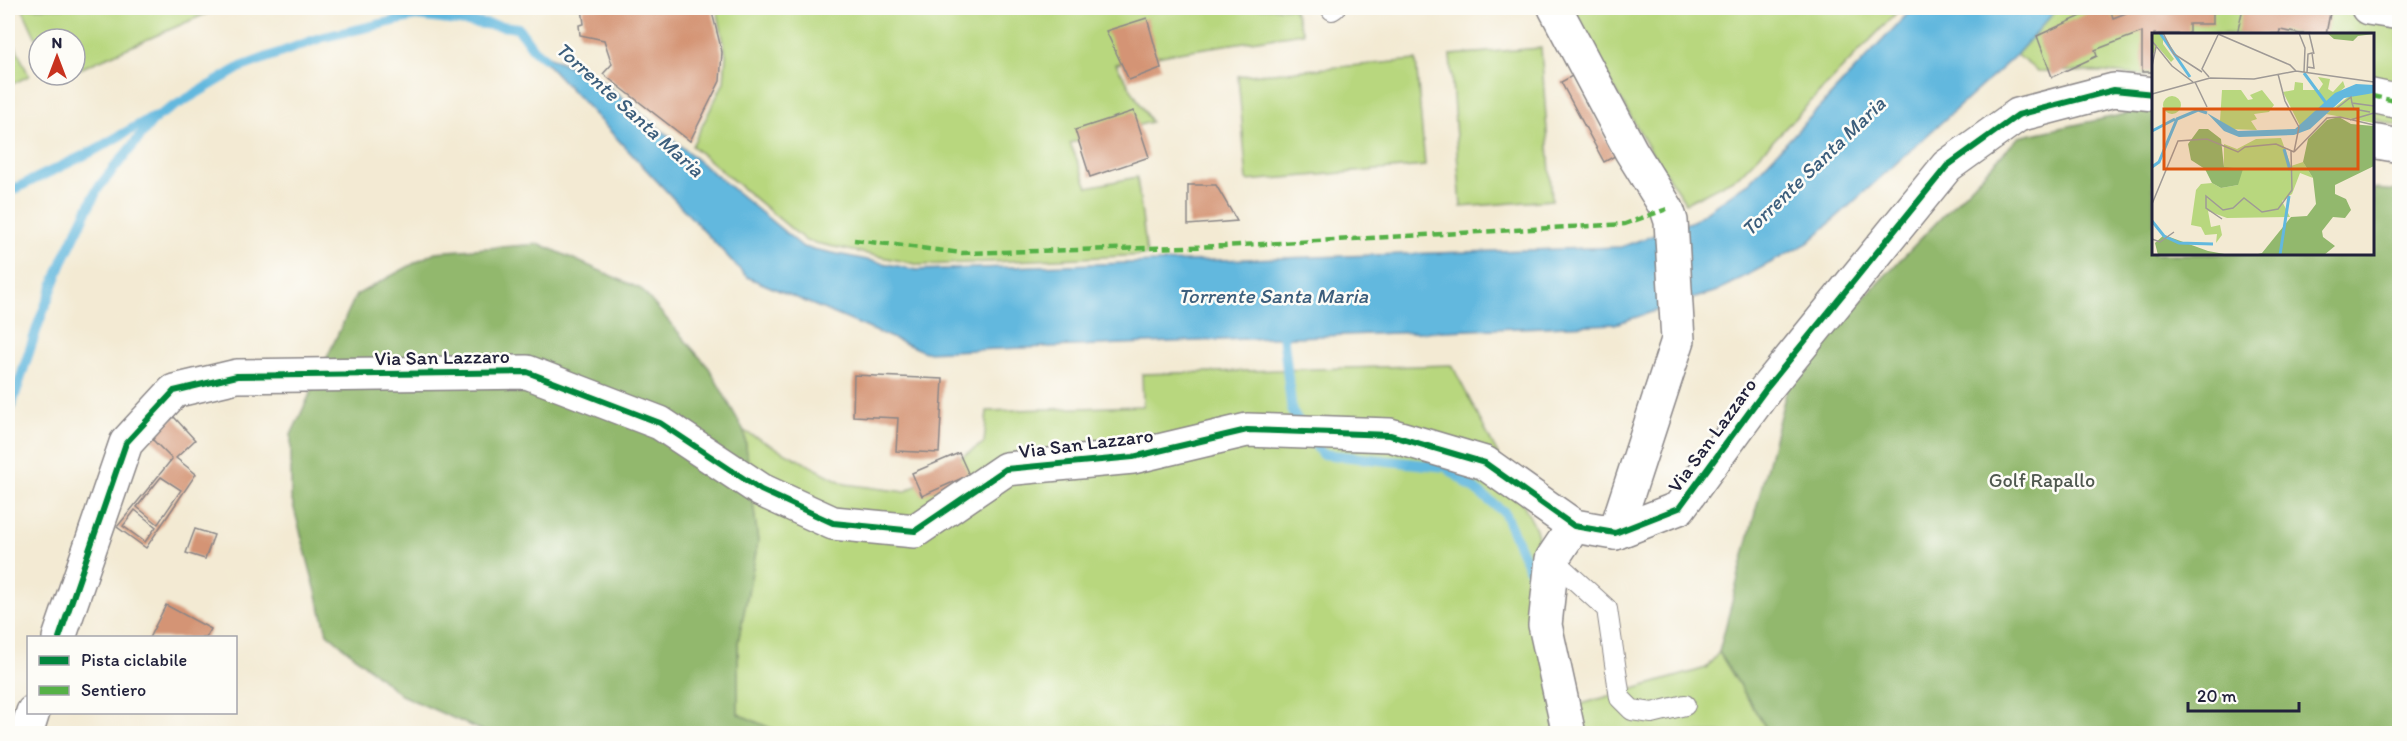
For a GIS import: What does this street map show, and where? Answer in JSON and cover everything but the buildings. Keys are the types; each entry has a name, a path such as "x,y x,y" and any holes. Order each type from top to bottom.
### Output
{"street":[{"path":"1555,8 1631,151 1667,209 1671,221 1678,340 1615,533"},
{"path":"2368,8 2400,13"},
{"name":"Via San Lazzaro","path":"60,636 126,443 174,391 237,376 527,372 660,423 760,490 833,523 915,531 1006,469 1133,458 1248,430 1390,435 1485,463 1574,526 1615,533 1679,508 1766,389 1947,166 2018,115 2114,90 2152,94"},
{"path":"2374,96 2400,102"},
{"path":"2374,141 2400,146"},
{"path":"1569,734 1545,625 1552,559 1574,526"},
{"path":"26,734 32,714"}],"lane":[{"path":"1552,559 1607,609 1620,698 1632,710 1652,713 1685,705"}],"green space":[{"path":"22,8 219,8 87,66 87,27 31,27"},
{"path":"717,8 1293,8 1303,33 1116,64 1151,122 1070,143 1088,187 1137,177 1147,255 920,265 806,241 692,146 724,82 726,55"},
{"path":"1568,8 1901,8 1739,176 1686,203 1650,150"},
{"path":"2058,8 2399,8 2399,126 2374,119 2374,33 2152,33 2152,76 2103,72 2038,71 2016,55"},
{"path":"8,30 27,72 27,77 8,86"},
{"path":"1541,48 1552,200 1461,207 1450,55"},
{"path":"1416,60 1425,166 1247,181 1238,76"},
{"name":"Golf Rapallo","path":"2152,108 2152,255 2374,255 2374,189 2399,191 2399,733 1769,733 1719,652 1791,373 2019,137"},
{"path":"540,244 641,289 709,368 744,431 758,542 738,642 738,714 782,733 487,733 401,695 327,633 291,497 291,435 356,295 435,252"},
{"path":"1452,365 1536,529 1578,705 1706,668 1719,652 1769,733 782,734 738,714 738,642 758,542 744,431 845,484 905,492 984,443 987,411 1143,406 1142,374"}],"water":[{"name":"Torrente Santa Maria","path":"1913,8 2058,8 2016,55 1808,243 1717,291 1615,324 925,352 747,277 533,49 603,82 803,247 917,270 1621,247 1693,221 1750,181"}],"waterway":[{"name":"Torrente Santa Maria","path":"8,416 39,322 63,260 98,188 156,117 241,67 320,38 416,16 518,28 533,49 544,58"},
{"path":"8,192 93,151 151,118"},
{"path":"1282,325 1292,412 1302,426"},
{"path":"1311,439 1322,454 1446,467 1504,512 1533,577 1533,597"}],"marked path":[{"path":"2368,8 2400,13"},
{"path":"2374,96 2400,102"},
{"path":"854,240 962,253 1224,246 1625,224 1667,209"}],"cycle path":[{"path":"60,636 126,443 174,391 237,376 527,372 660,423 761,490 833,523 915,531 1006,469 1133,457 1247,430 1390,435 1485,463 1574,526 1615,533 1679,508 1766,389 1947,166 2018,115 2114,90 2152,94"}]}
